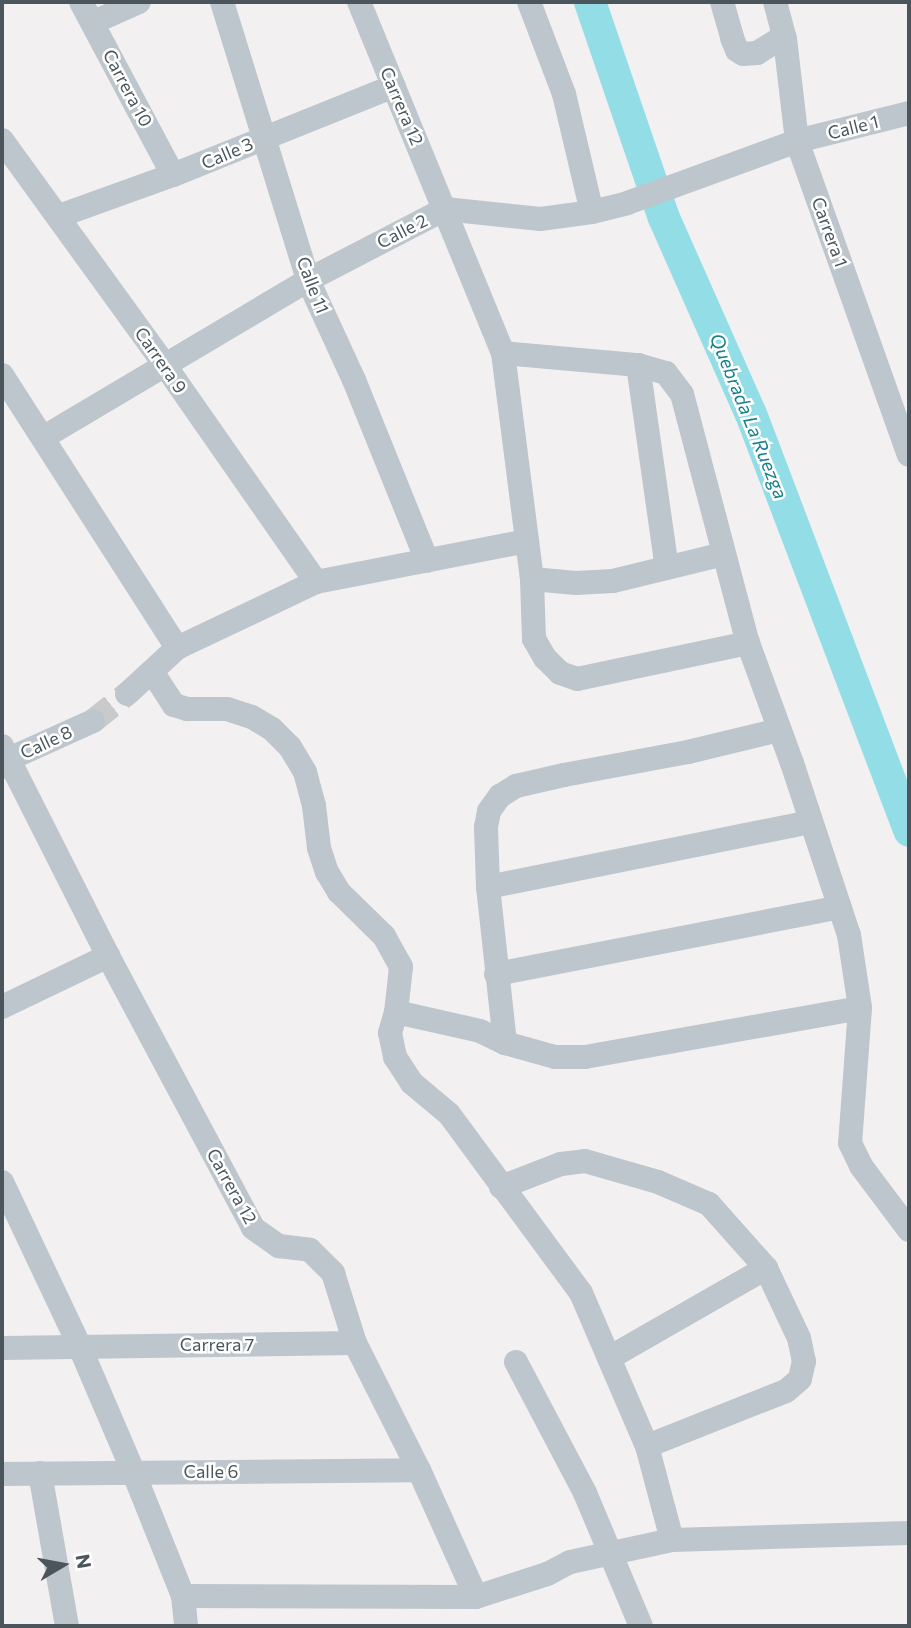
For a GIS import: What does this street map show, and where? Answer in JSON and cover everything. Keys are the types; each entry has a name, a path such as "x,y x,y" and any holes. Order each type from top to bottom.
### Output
{"street":[{"path":"87,12 139,2"},
{"name":"Calle 11","path":"222,2 308,280 354,380 427,561"},
{"name":"Carrera 12","path":"359,2 503,353 532,579 534,639 545,658 560,673 577,679 748,643"},
{"path":"529,2 564,94 592,212"},
{"path":"722,2 732,38 737,50 743,54 757,53 785,36"},
{"name":"Carrera 1","path":"775,2 785,36 797,141 903,419 909,455"},
{"name":"Carrera 10","path":"87,12 173,175"},
{"name":"Calle 3","path":"58,216 173,175 394,86"},
{"name":"Calle 1","path":"797,141 909,113"},
{"name":"Carrera 9","path":"2,140 164,364 316,582"},
{"name":"Calle 2","path":"44,437 308,280 446,209 540,219 592,212 627,203 797,141"},
{"path":"503,353 638,365 666,373 682,394 748,643 849,934 860,1008 850,1143 861,1166 909,1230"},
{"path":"638,365 667,568"},
{"path":"2,375 177,648"},
{"path":"127,694 153,673 177,648 316,582 526,541"},
{"path":"532,579 576,583 613,581 724,554"},
{"path":"153,673 174,705 187,709 227,709 252,717 272,729 290,747 305,772 314,806 319,848 327,872 339,892 384,936 401,967 396,1012 390,1033 395,1057 412,1083 449,1114 581,1293 647,1446 673,1541"},
{"name":"Calle 8","path":"4,757 93,721"},
{"path":"505,1043 488,887 486,827 489,811 500,796 516,786 779,730"},
{"name":"Carrera 12","path":"4,757 253,1228 279,1246 310,1250 333,1273 355,1343 419,1470 476,1597"},
{"path":"488,887 811,822"},
{"path":"496,974 840,907"},
{"path":"2,1007 108,956"},
{"path":"396,1012 480,1031 505,1043 555,1057 585,1057 860,1008"},
{"path":"501,1187 561,1164 585,1161 658,1182 709,1204 766,1268 799,1338 804,1362 800,1379 786,1391 647,1446"},
{"path":"2,1182 79,1345 133,1471 183,1596 186,1626"},
{"path":"609,1358 766,1268"},
{"name":"Carrera 7","path":"2,1348 355,1343"},
{"path":"516,1362 613,1552 641,1626"},
{"name":"Calle 6","path":"2,1474 419,1470"},
{"path":"40,1473 67,1626"},
{"path":"183,1596 476,1597 547,1574 570,1562 673,1541 909,1533"}],"waterway":[{"name":"Quebrada La Ruezga","path":"590,2 664,218 751,414 909,831"}],"tunnel":[{"path":"93,721 127,694"}]}
